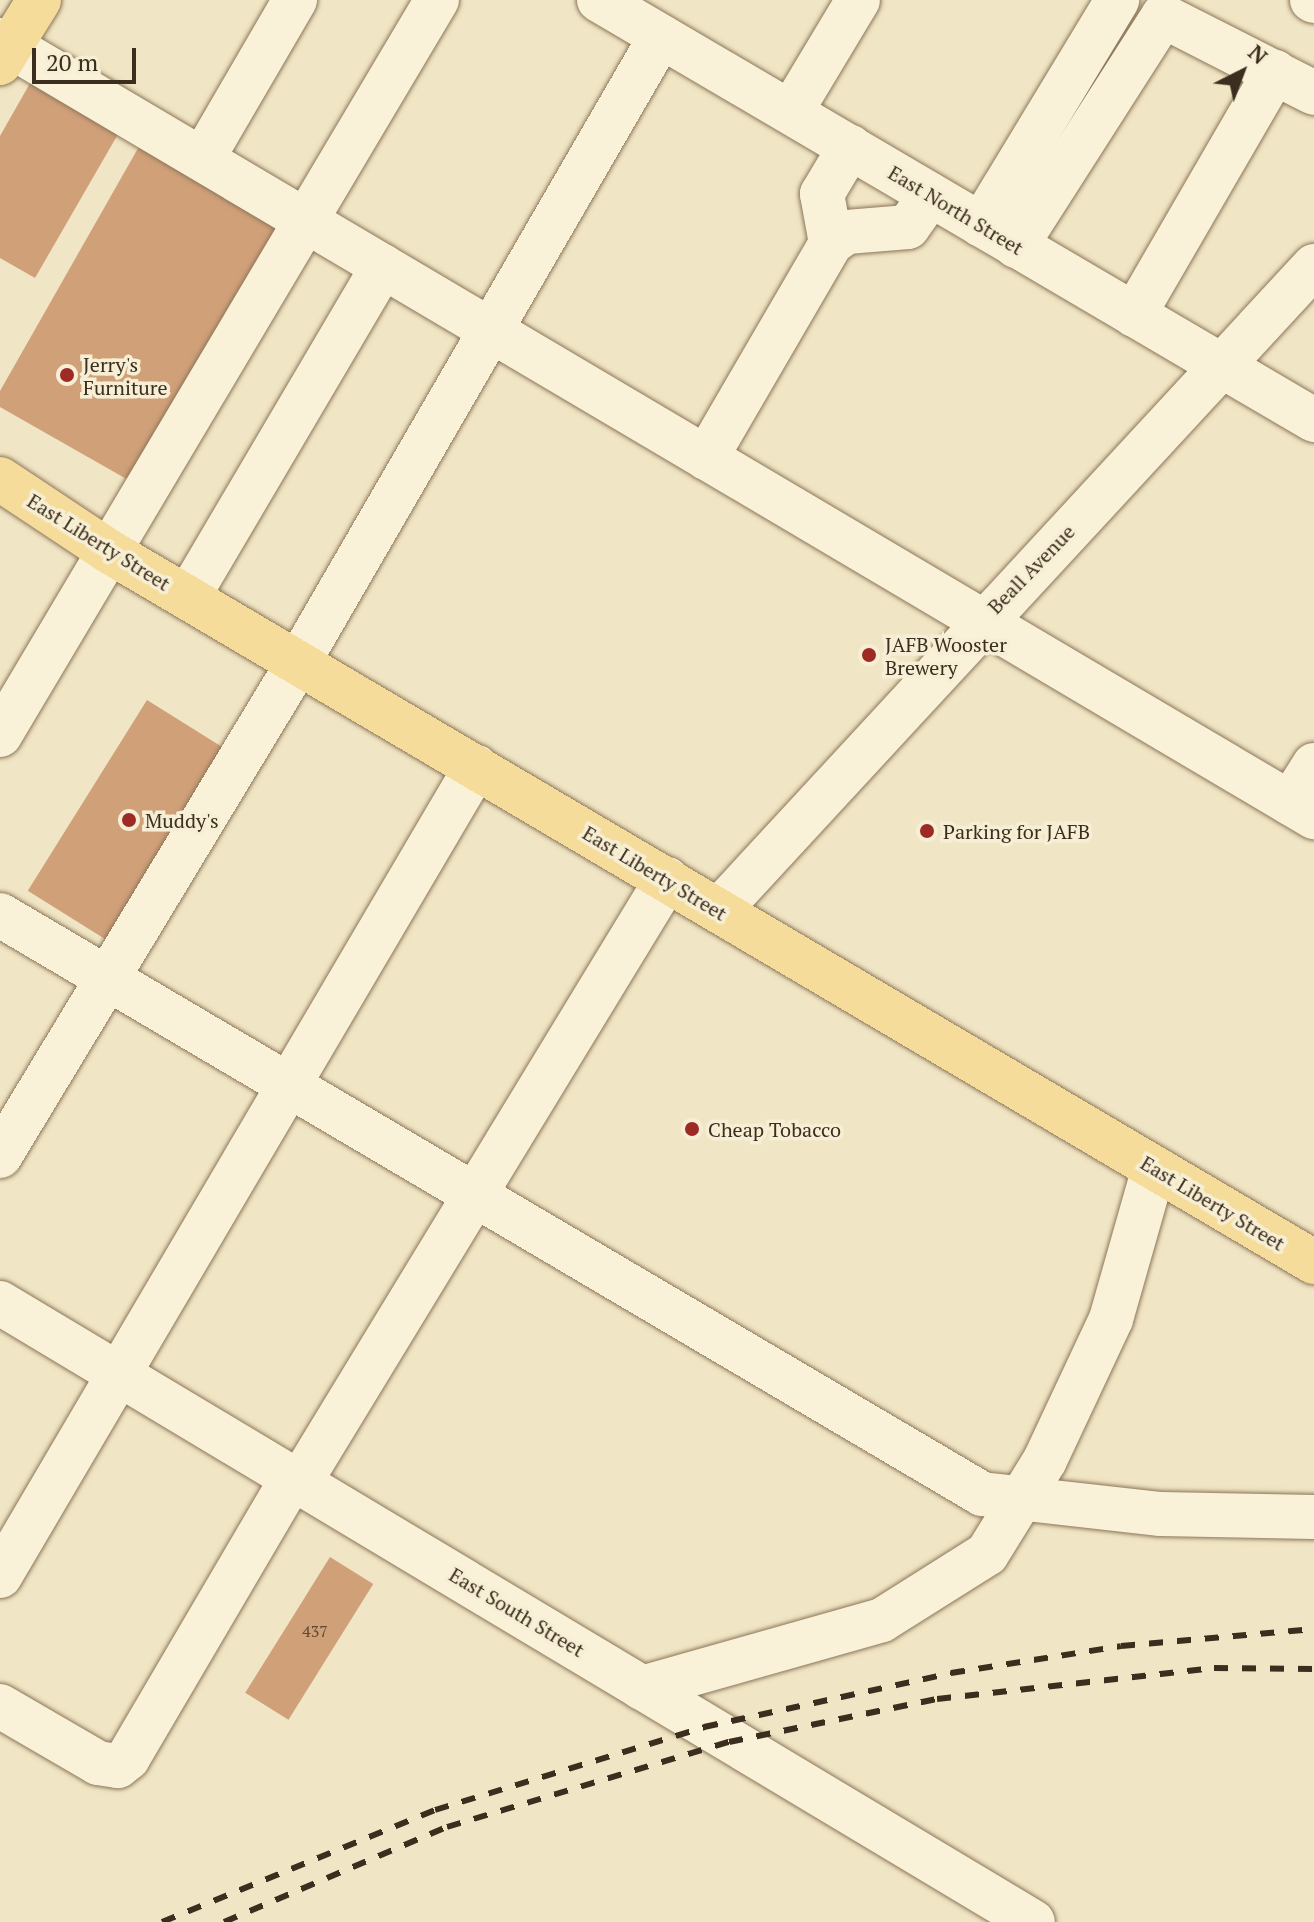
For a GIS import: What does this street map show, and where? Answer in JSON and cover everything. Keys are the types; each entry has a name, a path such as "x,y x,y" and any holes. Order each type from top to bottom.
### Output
{"main road":[{"path":"3,50 39,0"},
{"name":"East Liberty Street","path":"0,479 110,552 1314,1262"}],"street":[{"path":"203,158 295,0"},
{"path":"0,735 437,0"},
{"name":"East North Street","path":"599,0 792,110 930,195 1314,420"},
{"path":"792,110 858,0"},
{"path":"998,235 1117,0"},
{"path":"998,235 1163,16 1314,93"},
{"path":"0,1156 103,977 298,663 661,36"},
{"path":"3,50 203,158 980,622 1302,810 1314,765"},
{"path":"1134,315 1275,72"},
{"path":"831,243 822,194 850,147"},
{"path":"706,458 831,243 847,232 908,227 930,195"},
{"path":"188,597 383,266"},
{"name":"Beall Avenue","path":"719,910 980,622 1224,368 1314,266"},
{"path":"0,1576 476,767"},
{"path":"0,1706 98,1763 118,1766 128,1758 667,879"},
{"path":"0,915 288,1089 982,1494 1161,1514 1314,1517"},
{"path":"642,1688 882,1620 987,1554 1021,1499 1111,1319 1154,1168"},
{"name":"East South Street","path":"0,1303 1033,1922"}],"building":[{"path":"33,78 121,129 35,278 0,258 0,136"},
{"path":"145,136 285,221 130,481 0,407 0,391"},
{"name":"Muddy's","path":"147,700 225,749 106,940 28,891"},
{"path":"330,1557 373,1584 288,1720 245,1693"}],"railway":[{"path":"162,1922 435,1810 704,1727 951,1673 1121,1646 1314,1629"},
{"path":"224,1922 447,1827 729,1742 937,1699 1214,1668 1314,1669"}],"place":[{"name":"Jerry's Furniture","path":"67,375"},
{"name":"JAFB Wooster Brewery","path":"869,655"},
{"name":"Muddy's","path":"129,820"},
{"name":"Parking for JAFB","path":"927,831"},
{"name":"Cheap Tobacco","path":"692,1129"}]}
